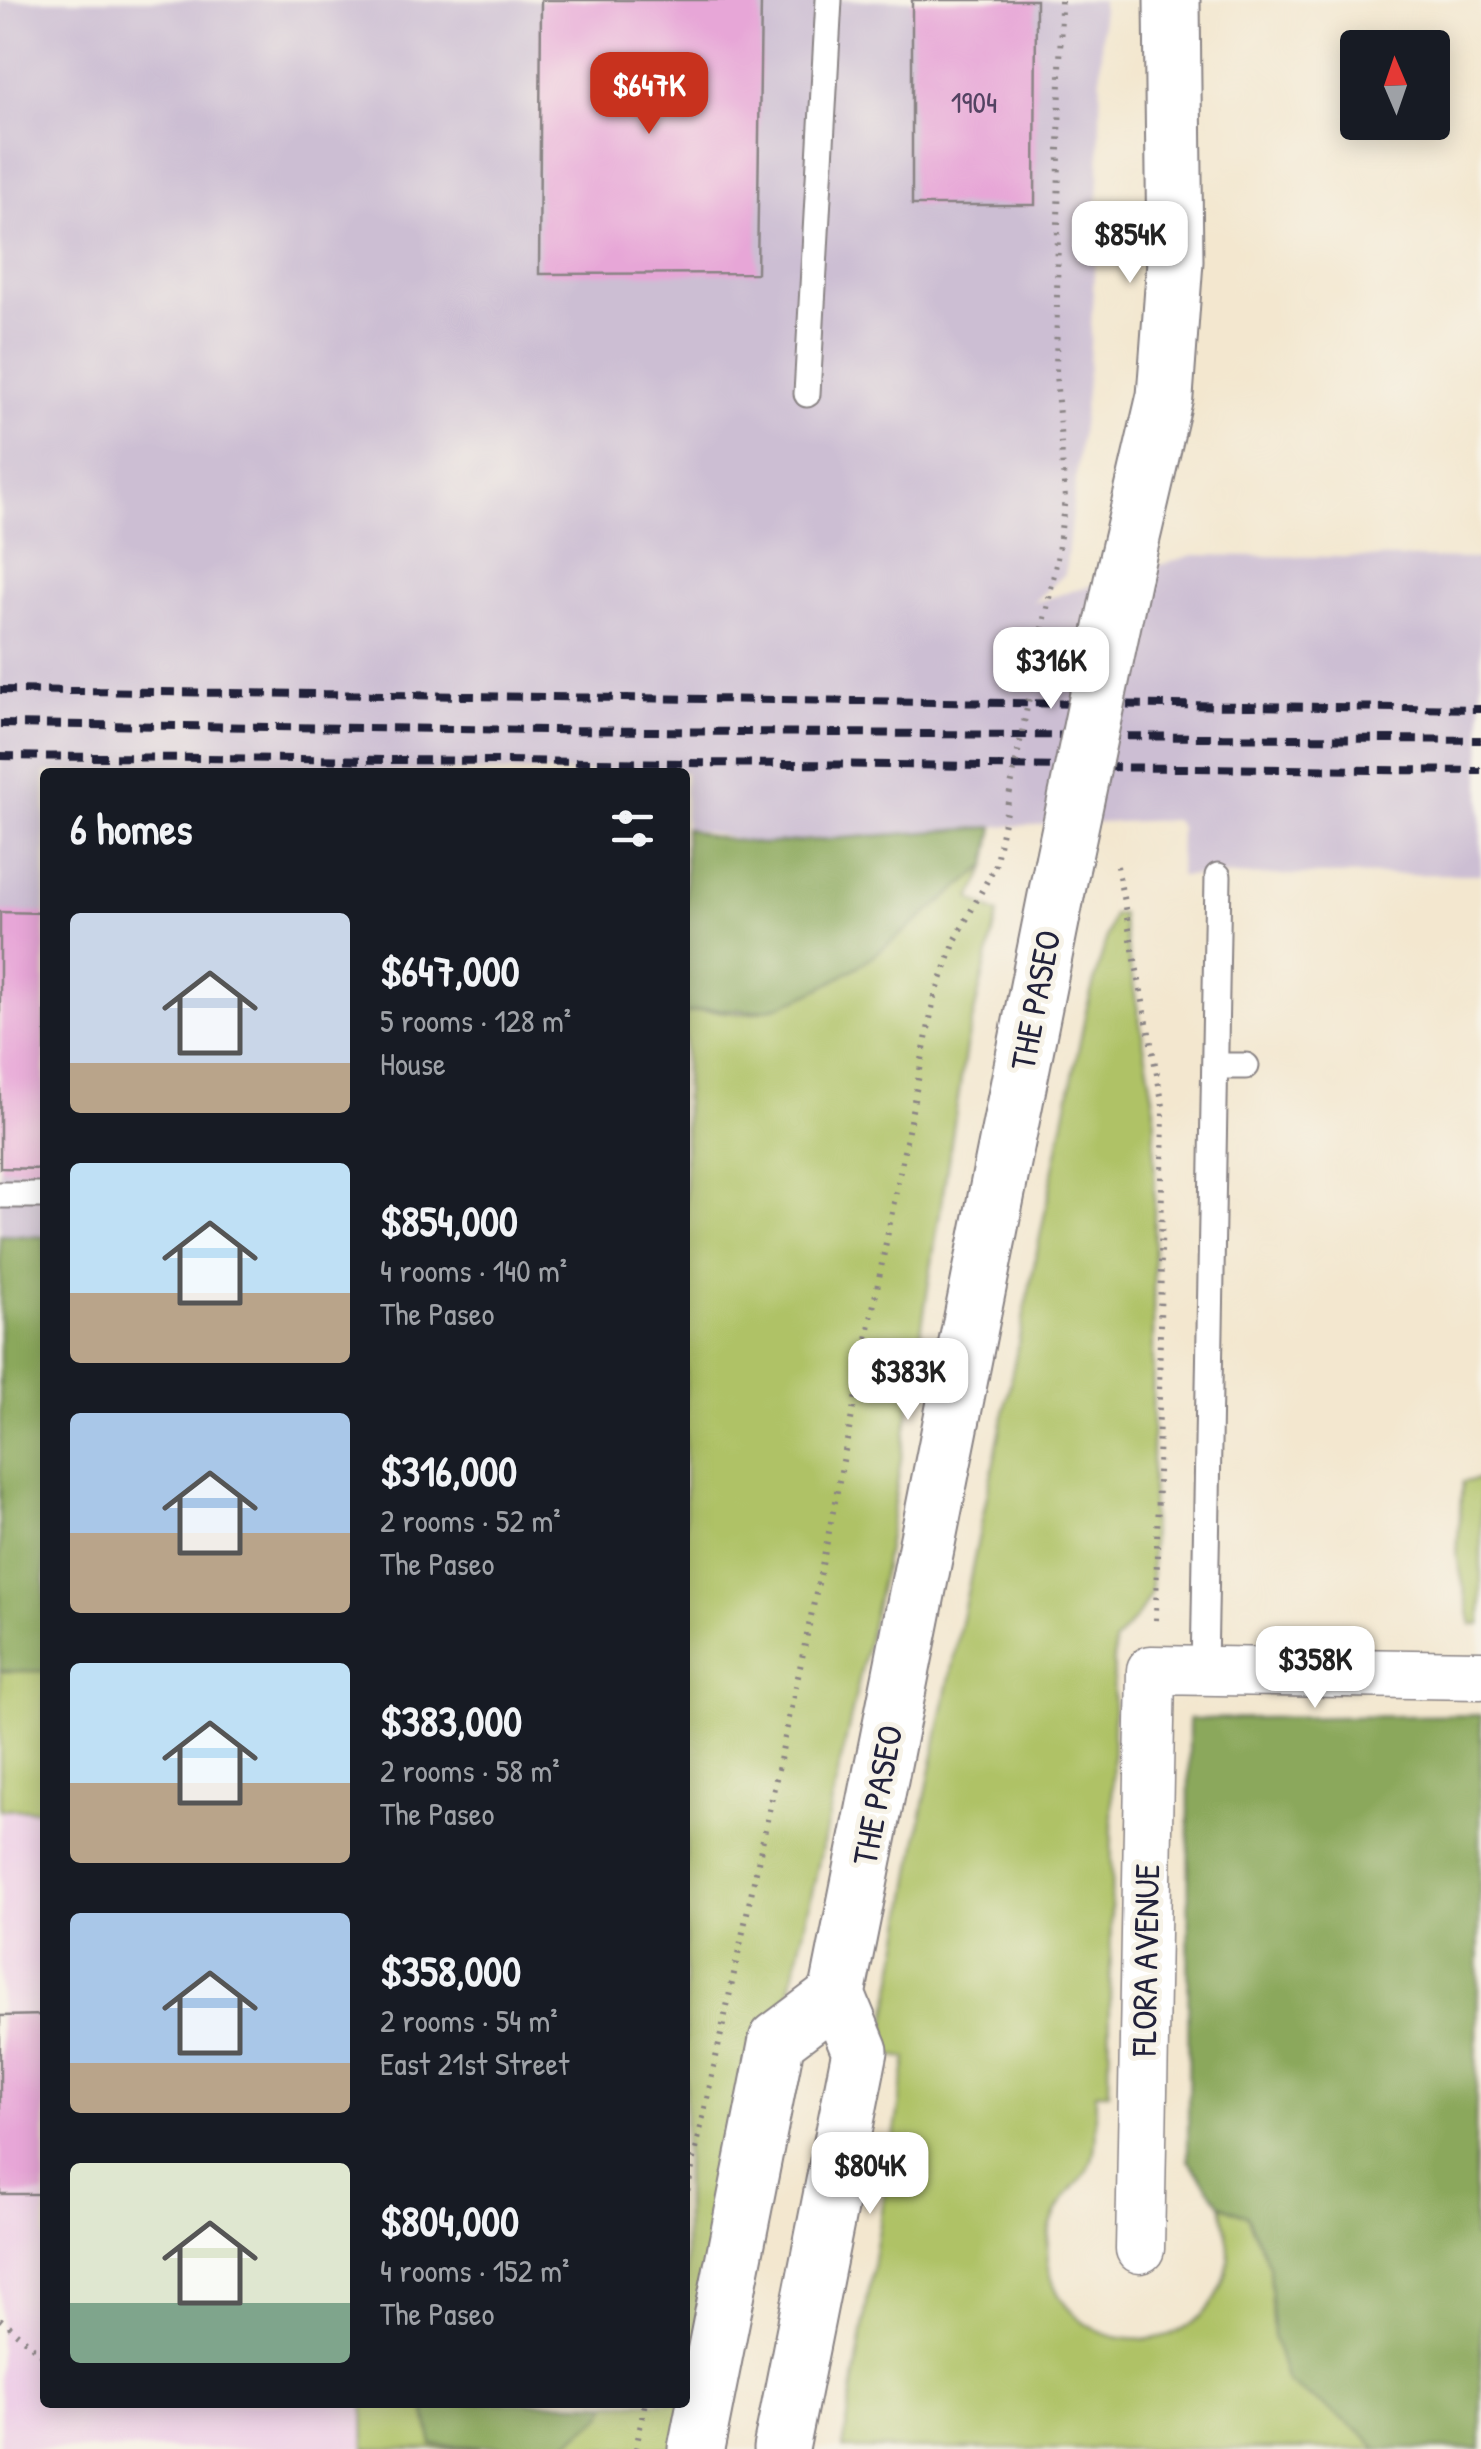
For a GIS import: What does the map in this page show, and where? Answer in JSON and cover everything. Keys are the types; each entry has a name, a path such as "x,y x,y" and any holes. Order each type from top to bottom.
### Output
{"main road":[{"name":"THE PASEO","path":"837,1996 1062,866 1123,576 1166,396 1174,261 1172,0"},
{"path":"696,2449 777,2040 837,1996 860,2051 780,2449"}],"street":[{"path":"1151,1670 1481,1676"},
{"name":"FLORA AVENUE","path":"1140,2249 1151,1670"}],"lane":[{"path":"807,394 829,0"},
{"path":"1204,1671 1218,876"},
{"path":"1215,1066 1246,1066"},
{"path":"0,1195 40,1196"}],"path":[{"path":"690,2178 827,1542 934,998 956,939 995,866 1057,559 1065,499 1056,374 1061,0"},
{"path":"1117,866 1162,1106 1157,1610 1151,1670"},
{"path":"0,2319 40,2354"},
{"path":"636,2449 644,2408"}],"shaded area":[{"path":"0,0 1102,0 1099,183 1089,365 1065,574 1032,603 1193,555 1481,559 1481,874 1179,876 1180,827 1174,820 982,827 761,844 690,828 690,768 40,768 40,1237 0,1235"},
{"path":"40,1809 40,2408 364,2408 365,2449 0,2449 0,1810"}],"green space":[{"path":"994,827 987,865 887,945 834,981 764,1010 707,1009 690,1013 690,830 761,844"},
{"path":"987,865 971,899 998,914 966,1047 884,1567 689,2449 559,2449 602,2417 606,2408 690,2408 690,1012 752,1013 792,998 852,966"},
{"path":"1121,914 1155,1108 1151,1592 1139,1614 1114,1643 1109,2092 1096,2092 1092,2159 1053,2220 1048,2261 1059,2295 1079,2319 1106,2334 1136,2340 1166,2335 1194,2322 1215,2298 1229,2258 1221,2205 1247,2216 1269,2265 1273,2336 1377,2449 843,2449 907,2058 881,2054 923,1808 1087,1007 1113,915"},
{"path":"0,1235 40,1237 40,1671 0,1671"},
{"path":"1481,1479 1481,1625 1472,1625 1457,1556 1462,1482"},
{"path":"0,1671 40,1671 40,1809 0,1810"},
{"path":"1481,1715 1474,2238 1481,2239 1481,2449 1377,2449 1361,2432 1287,2382 1273,2336 1269,2265 1247,2216 1221,2205 1188,2160 1189,1719"},
{"path":"364,2408 425,2408 433,2445 481,2449 365,2449"},
{"path":"425,2408 606,2408 602,2417 559,2449 433,2445"}],"building":[{"path":"541,0 761,0 757,273 539,274"},
{"path":"912,0 1036,0 1035,205 912,205"},
{"path":"0,912 40,913 40,1169 0,1168"},
{"path":"40,2015 40,2194 0,2194 0,2016"}],"railway":[{"path":"0,690 1481,709"},
{"path":"0,724 1481,740"},
{"path":"0,756 1481,771"}]}
